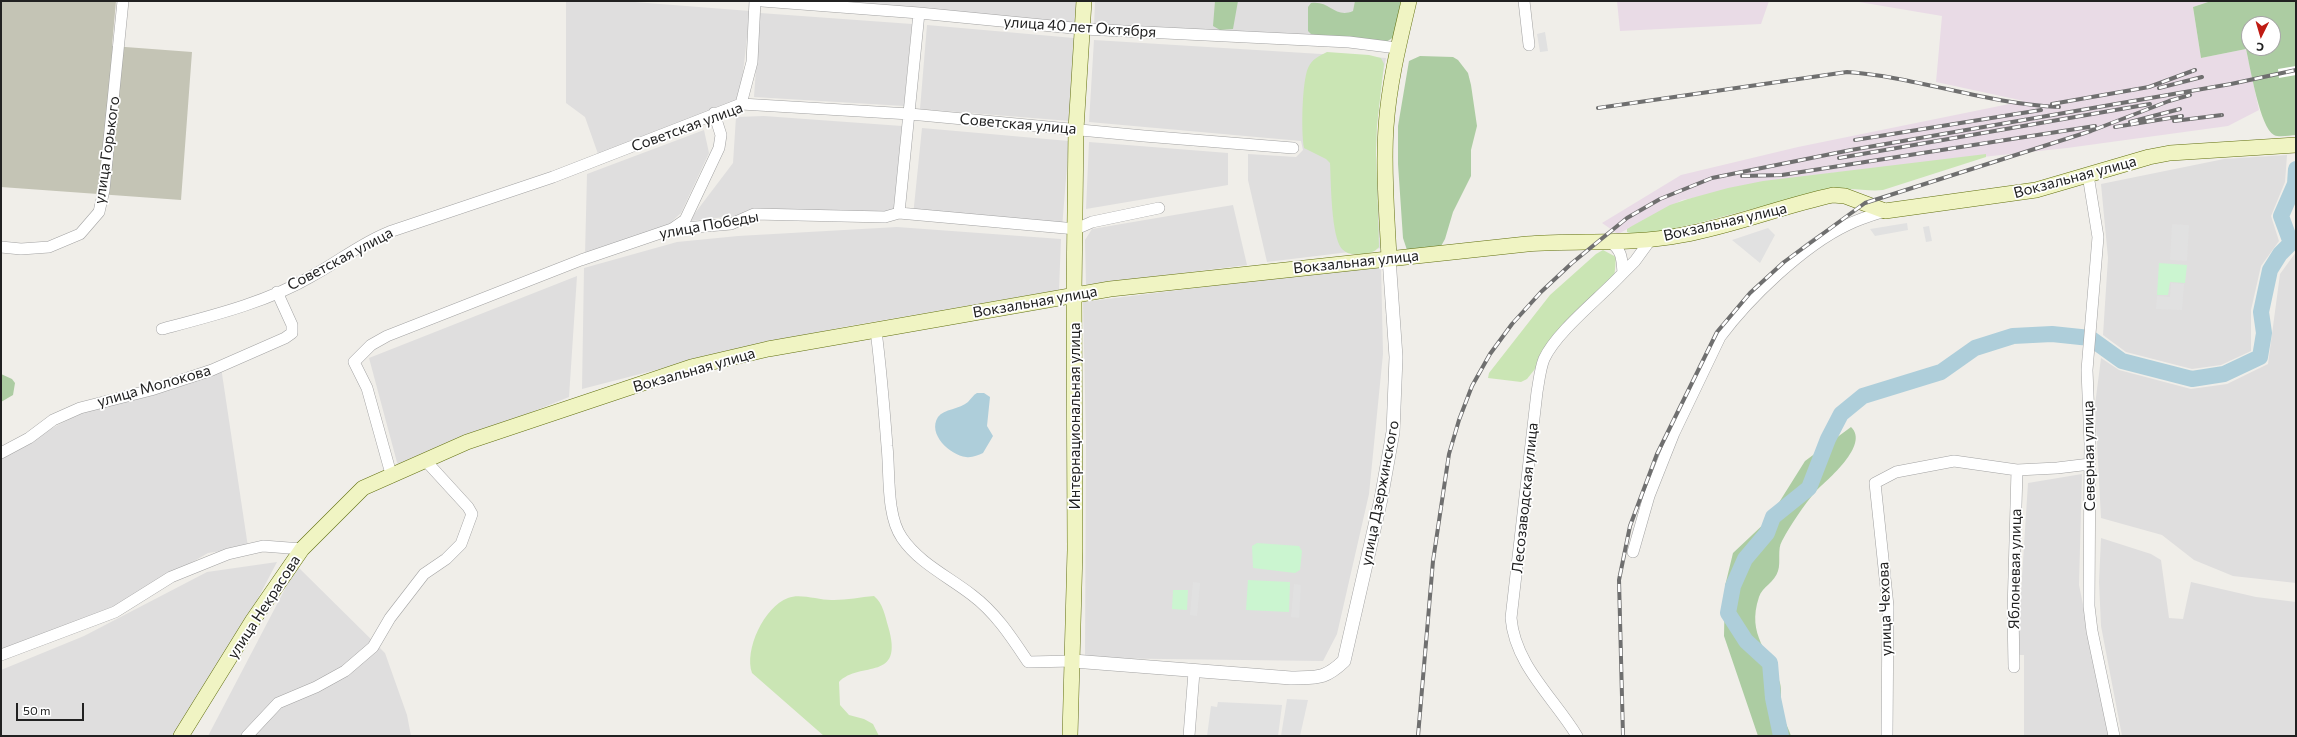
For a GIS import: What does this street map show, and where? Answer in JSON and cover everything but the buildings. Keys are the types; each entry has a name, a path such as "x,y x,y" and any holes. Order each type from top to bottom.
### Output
{"main road":[{"name":"Интернациональная улица","path":"1070,736 1075,550 1074,294 1076,229 1076,129 1084,1"},
{"name":"улица Дзержинского","path":"1389,258 1385,146 1390,92 1397,48 1409,1"},
{"name":"Вокзальная улица","path":"302,549 363,488 391,474 467,442 691,367 768,349 876,331 1074,294 1389,258 1568,241 1609,241 1682,236 1832,195 1845,196 1885,211 2019,194 2149,157 2170,153 2290,145"},
{"name":"улица Некрасова","path":"181,736 253,620 302,549"}],"street":[{"name":"улица Горького","path":"1,247 21,249 49,247 80,234 99,212 104,190 123,1"},
{"path":"741,104 752,62 755,1"},
{"name":"улица 40 лет Октября","path":"762,1 919,13 1082,30 1349,42 1397,48"},
{"path":"1524,1 1529,45"},
{"path":"899,213 919,13"},
{"name":"Советская улица","path":"162,329 216,314 277,292 311,277 370,240 389,232 559,175 714,113 741,104 910,114 1293,148"},
{"path":"672,229 684,220 719,148 721,135 714,113"},
{"name":"Северная улица","path":"2088,174 2098,237 2092,329 2088,359 2091,621 2114,736"},
{"name":"улица Победы","path":"391,474 367,388 354,362 371,345 387,336 581,260 672,229 732,224 754,214 885,218 899,213 1076,229 1092,222 1158,208"},
{"path":"1633,552 1649,496 1674,433 1720,338 1728,327 1759,293 1810,247 1847,225 1885,211"},
{"name":"Лесозаводская улица","path":"1577,736 1527,666 1512,629 1511,618 1537,392 1544,361 1550,348 1639,257 1651,239"},
{"path":"1609,241 1622,255 1623,273"},
{"name":"улица Дзержинского","path":"1073,661 1194,672 1317,677 1332,673 1344,661 1381,499 1393,432 1396,357 1389,258"},
{"name":"улица Молокова","path":"1,452 29,438 53,420 80,408 151,390 206,372 285,338 292,333 292,325 277,292"},
{"path":"876,331 887,439 890,500 900,536 916,554 974,596 1002,624 1028,662 1073,661"},
{"path":"247,736 278,703 316,687 345,671 373,647 390,618 424,574 446,559 461,544 472,514 468,507 425,460"},
{"name":"улица Чехова","path":"1887,736 1888,606 1875,483 1896,472 1954,461 2017,470"},
{"path":"2017,470 2057,468 2090,464"},
{"name":"Яблоневая улица","path":"2014,667 2013,612 2017,470"},
{"name":"улица Некрасова","path":"1,655 114,612 171,577 228,554 263,546 302,549"},
{"path":"1189,736 1194,672"}],"shaded area":[{"path":"1,1 116,1 112,46 192,52 181,200 1,187"},
{"path":"566,1 622,1 750,11 740,99 598,154 585,117 566,103"},
{"path":"785,1 1078,1 1077,25"},
{"path":"1095,1 1400,1 1390,38 1094,27"},
{"path":"1617,1 1769,1 1761,24 1620,31"},
{"path":"1853,1 2211,1 2193,7 2201,58 2241,50 2241,56 2247,56 2259,110 2228,126 2067,148 1832,173 1682,200 1618,234 1602,223 1681,175 1798,147 2024,101 1936,82 1942,16"},
{"path":"760,13 912,24 904,106 754,97"},
{"path":"927,25 1074,38 1070,121 920,109"},
{"path":"1545,32 1548,51 1540,52 1537,34"},
{"path":"1094,40 1386,58 1380,90 1375,146 1382,248 1267,262 1248,180 1248,154 1296,157 1303,150 1301,141 1089,122"},
{"path":"764,116 902,126 894,216 754,208 735,216 689,221 733,163 736,117"},
{"path":"922,128 1069,141 1062,228 913,216"},
{"path":"704,130 709,153 681,213 667,226 585,255 587,174"},
{"path":"1089,142 1228,153 1228,185 1086,209"},
{"path":"2287,155 2285,182 2271,216 2279,241 2261,266 2251,310 2251,351 2221,365 2192,369 2126,352 2103,335 2108,258 2101,184 2224,159"},
{"path":"1233,205 1247,265 1086,285 1085,240 1092,229"},
{"path":"1907,223 1908,230 1875,236 1870,229"},
{"path":"2172,224 2189,225 2187,261 2170,260"},
{"path":"1929,226 1932,241 1926,242 1923,227"},
{"path":"897,227 1061,239 1059,290 843,327 710,356 582,389 584,268 677,242 738,236"},
{"path":"1768,228 1775,235 1760,263 1732,240"},
{"path":"2296,252 2296,583 2233,576 2194,560 2162,535 2101,518 2095,405 2101,358 2119,370 2191,389 2227,384 2268,364 2280,274"},
{"path":"1381,265 1383,354 1369,494 1337,634 1323,661 1085,658 1086,440 1083,302"},
{"path":"577,276 569,397 398,466 369,358"},
{"path":"2171,283 2184,284 2182,310 2156,309 2157,296 2170,297"},
{"path":"221,367 248,547 208,553 133,597 25,648 1,656 1,456 82,412"},
{"path":"2082,474 2079,585 2110,736 2024,736 2024,655 2017,655 2028,483"},
{"path":"2101,538 2151,554 2161,560 2169,618 2183,619 2191,582 2256,597 2296,602 2296,736 2122,736 2101,626 2099,582"},
{"path":"277,562 186,736 1,736 1,670 84,636 207,572"},
{"path":"297,566 385,653 407,715 411,736 208,736"},
{"path":"1193,582 1200,583 1197,616 1190,615"},
{"path":"1294,584 1301,585 1299,618 1291,617"},
{"path":"1287,699 1308,700 1300,736 1281,736"},
{"path":"1218,702 1282,705 1278,736 1207,736 1211,706 1217,707"}],"green space":[{"path":"1215,1 1238,1 1233,29 1220,30 1213,26"},
{"path":"1355,1 1403,1 1394,37 1386,42 1318,36 1311,34 1308,31 1308,7 1311,3 1323,4 1342,13 1347,13 1353,11"},
{"path":"2211,1 2296,1 2296,135 2276,136 2269,130 2260,109 2247,56 2281,56 2281,16 2241,16 2241,50 2201,58 2193,7"},
{"path":"1327,52 1369,55 1381,58 1384,64 1377,125 1376,151 1379,247 1373,252 1357,254 1348,253 1342,249 1338,243 1331,195 1330,163 1326,159 1304,148 1303,107 1306,75 1312,62"},
{"path":"1420,56 1453,57 1458,60 1468,73 1477,126 1471,150 1471,176 1453,212 1445,239 1440,248 1407,250 1403,238 1398,164 1398,126 1409,61"},
{"path":"1986,154 1986,157 1883,190 1849,189 1819,193 1667,230 1639,234 1627,232 1627,229 1670,205 1728,188 1763,181"},
{"path":"1603,250 1616,257 1614,281 1565,331 1527,379 1521,382 1488,378 1489,373 1550,295 1596,254"},
{"path":"2159,263 2187,265 2185,283 2170,282 2168,295 2157,295"},
{"path":"1,374 12,379 15,383 13,395 1,402"},
{"path":"1851,427 1855,434 1855,443 1851,452 1837,471 1816,491 1794,521 1781,544 1779,552 1779,567 1776,575 1759,597 1755,622 1757,633 1780,683 1782,711 1791,736 1758,736 1724,636 1725,586 1733,553 1768,520 1805,461"},
{"path":"1257,543 1299,546 1302,551 1300,570 1295,573 1253,568 1252,546"},
{"path":"1248,580 1290,582 1289,612 1246,610"},
{"path":"1173,590 1188,590 1187,610 1172,609"},
{"path":"799,596 844,600 874,596 882,606 885,614 892,644 890,656 886,663 848,676 839,682 840,705 849,715 864,719 873,724 879,736 824,736 752,673 750,664 751,653 758,630 771,610 788,598"}],"water":[{"path":"977,393 984,393 990,397 987,426 993,436 983,453 973,457 966,457 953,452 942,443 935,430 935,424 941,414 965,404"}],"pier":[{"path":"2296,66 2296,75 2279,78 2278,69"}],"waterway":[{"path":"1781,736 1773,698 1770,663 1746,641 1728,613 1733,586 1745,559 1767,533 1773,517 1809,488 1828,439 1841,414 1863,396 1941,372 1975,348 2013,336 2052,334 2090,338 2122,361 2192,379 2224,374 2260,357 2264,333 2261,312 2270,270 2280,254 2291,243 2281,216 2295,184 2296,169"}],"railway":[{"path":"2052,104 2149,87 2195,70"},
{"path":"1418,736 1433,561 1449,454 1459,420 1472,386 1490,354 1512,324 1541,292 1572,263 1627,218 1660,199 1712,178 1851,150 2231,84 2296,70"},
{"path":"1598,108 1847,72 1900,79 2005,101 2059,107"},
{"path":"2159,88 2202,77"},
{"path":"1623,736 1619,580 1630,526 1657,454 1717,332 1750,293 1784,262 1865,203 2091,131 2169,101 2190,95"},
{"path":"1839,158 2150,104"},
{"path":"2130,122 2180,109"},
{"path":"1855,140 2041,110"},
{"path":"2174,121 2222,115"},
{"path":"2115,127 2182,116"},
{"path":"1742,176 1782,175 2095,126"}]}
